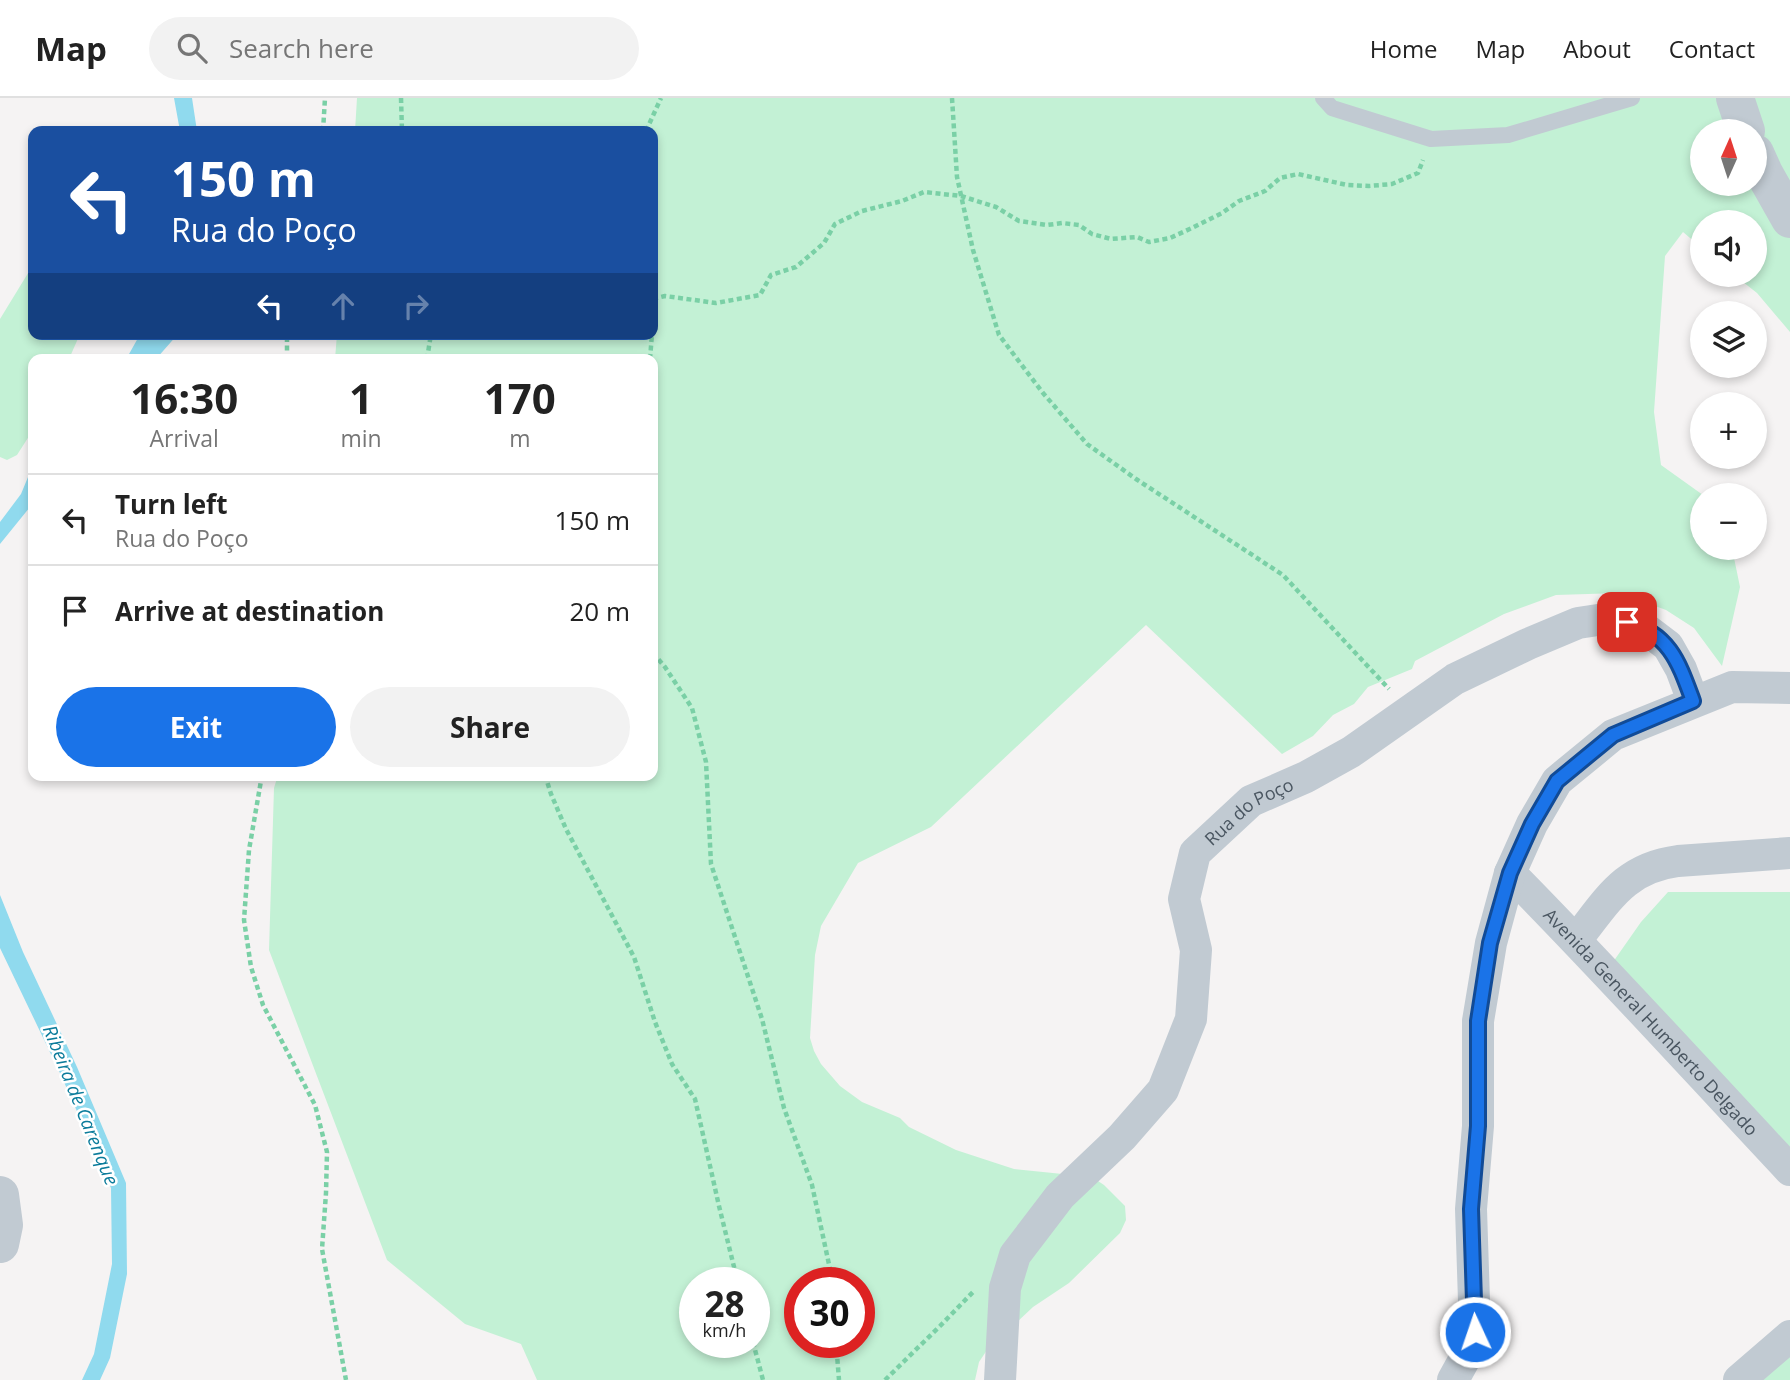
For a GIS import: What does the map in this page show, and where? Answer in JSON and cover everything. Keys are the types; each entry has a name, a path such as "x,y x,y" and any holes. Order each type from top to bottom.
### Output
{"street":[{"path":"1735,98 1742,119"},
{"path":"1768,180 1790,219"},
{"name":"Rua do Poço","path":"1000,1380 1004,1287 1015,1255 1060,1196 1122,1137 1163,1090 1191,1019 1196,950 1184,899 1195,853 1251,802 1306,777 1351,752 1455,679 1577,623 1611,618 1643,627 1668,646 1681,669 1693,701"},
{"path":"1453,1380 1469,1351 1475,1332 1471,1209 1478,1126 1478,1021 1490,943 1510,873 1532,824 1557,781 1613,735 1732,687 1790,688"},
{"path":"1576,940 1617,888 1646,868 1678,860 1790,853"},
{"name":"Avenida General Humberto Delgado","path":"1510,873 1790,1170"},
{"path":"0,1244 4,1225 1,1194"},
{"path":"1739,1380 1790,1336"}],"lane":[{"path":"1323,98 1332,108 1431,139 1508,135 1628,98"}],"path":[{"path":"323,126 325,98"},
{"path":"401,98 402,126"},
{"path":"648,126 661,98"},
{"path":"952,98 957,177 973,250 999,335 1043,393 1087,444 1283,575 1409,710"},
{"path":"658,298 665,296 716,303 760,295 771,275 796,267 824,243 835,224 862,211 902,201 924,192 961,196 996,207 1019,221 1047,225 1079,225 1092,234 1111,239 1137,237 1149,242 1170,238 1192,228 1239,201 1265,191 1280,177 1298,174 1348,185 1392,184 1418,173 1431,139"},
{"path":"658,659 691,708 706,762 711,864 762,1019 783,1108 812,1185 830,1267"},
{"path":"260,781 249,850 244,920 251,967 263,1005 315,1105 327,1152 322,1249 346,1380"},
{"path":"547,781 566,829 634,957 654,1021 672,1064 695,1099 734,1267"},
{"path":"885,1380 974,1290 1007,1279"},
{"path":"757,1358 763,1380"},
{"path":"837,1358 839,1380"}],"green space":[{"path":"357,98 1790,98 1790,332 1767,305 1767,301 1749,287 1767,287 1767,210 1690,210 1690,238 1683,232 1665,256 1654,412 1661,465 1690,486 1690,560 1734,560 1740,587 1722,666 1694,628 1666,610 1620,593 1556,595 1504,614 1415,661 1412,669 1368,687 1354,704 1333,715 1313,736 1282,754 1146,625 931,827 858,863 821,926 815,955 810,1038 821,1064 840,1086 862,1102 900,1118 909,1127 956,1150 1014,1169 1092,1177 1125,1206 1126,1220 1120,1233 1069,1283 1033,1307 987,1350 979,1362 975,1380 537,1380 521,1344 465,1324 387,1260 269,950 276,781 658,781 658,354 335,354 337,340 658,340 658,126 355,126"},
{"path":"28,273 28,340 77,340 71,354 28,354 28,438 17,455 7,460 0,457 0,319"},
{"path":"1668,892 1790,892 1790,1147 1613,962 1641,922"},
{"path":"1790,1351 1790,1380 1756,1380"}],"water":[{"path":"174,98 192,98 196,126 179,126"},
{"path":"147,340 173,340 160,354 136,354"},
{"path":"28,477 28,509 0,544 0,522 21,494"},
{"path":"0,895 126,1183 127,1274 110,1358 100,1380 82,1380 94,1354 112,1264 111,1188 0,948"}],"waterway":[{"name":"Ribeira de Carenque","path":"135,354 143,340"}],"route":[{"path":"1475,1332 1471,1209 1478,1126 1478,1021 1490,943 1510,873 1532,824 1557,781 1613,735 1693,701 1681,669 1668,646 1643,627 1627,622"}]}
